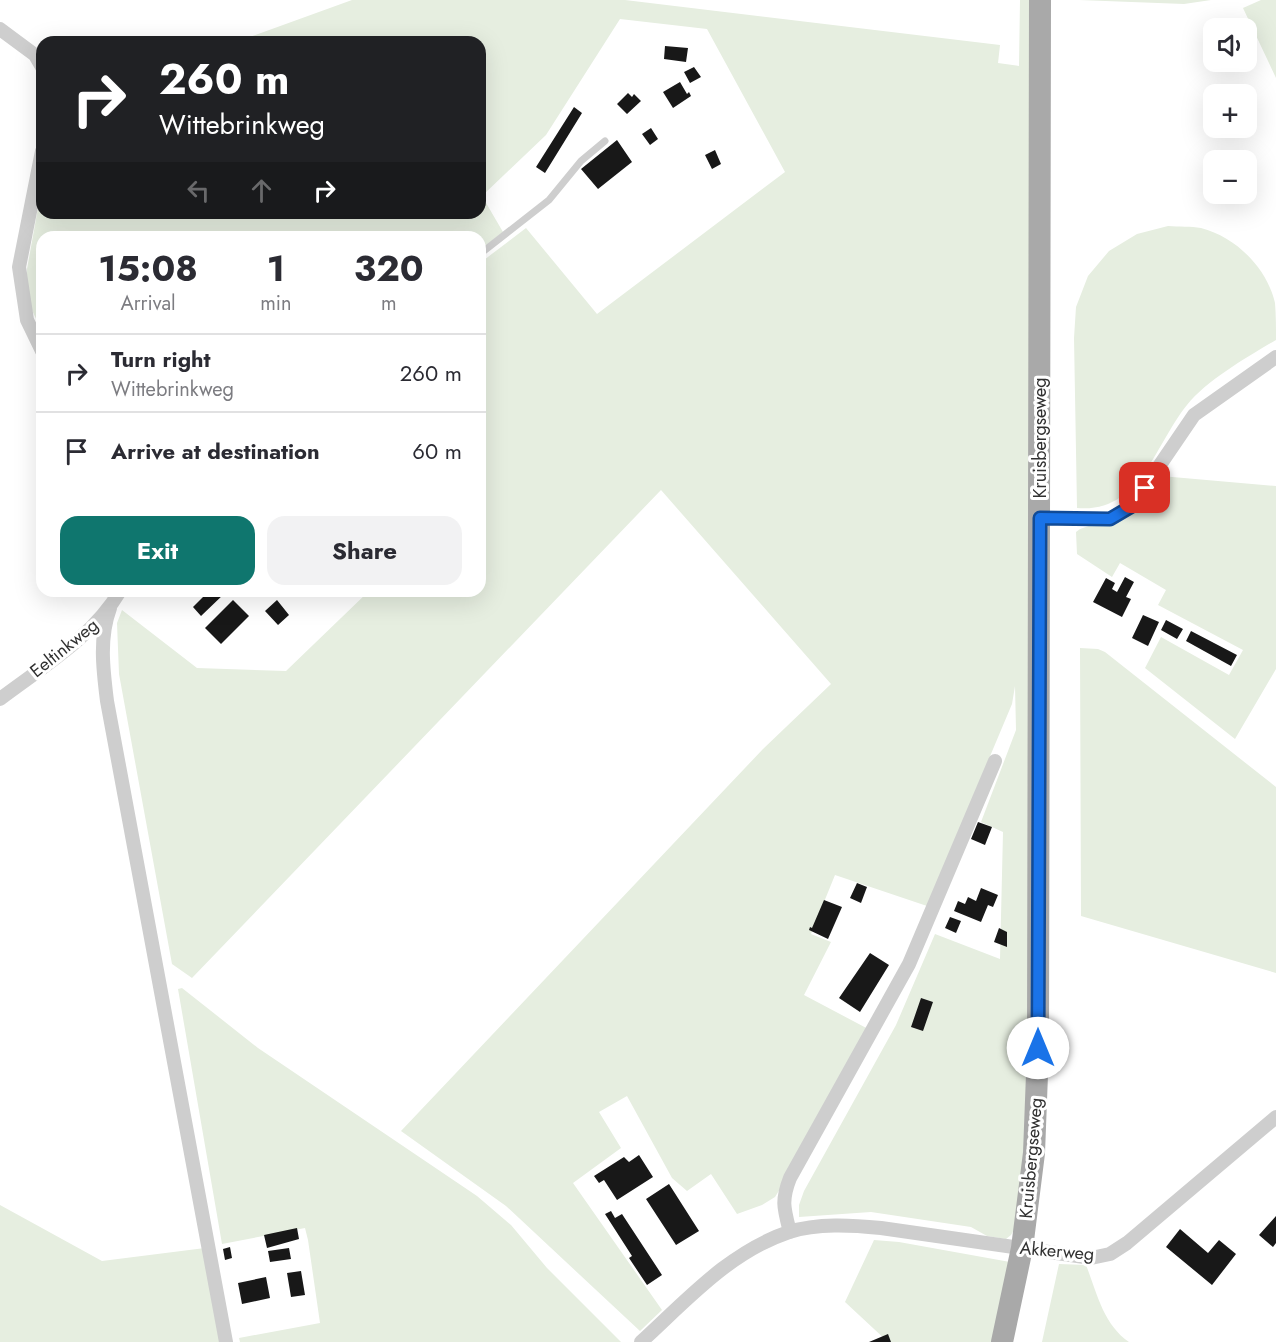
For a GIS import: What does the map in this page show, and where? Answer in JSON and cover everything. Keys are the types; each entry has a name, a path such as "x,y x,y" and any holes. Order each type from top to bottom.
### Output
{"main road":[{"name":"Kruisbergseweg","path":"1002,1342 1022,1248 1034,1153 1038,1048 1040,0"}],"street":[{"path":"0,29 36,57"},
{"path":"36,181 19,267 27,320 36,339"},
{"path":"1040,518 1110,519 1132,506 1194,415 1276,357"},
{"name":"Eeltinkweg","path":"0,699 90,630 111,608 117,597"},
{"path":"111,608 105,622 102,654 106,701 226,1342"},
{"path":"790,1232 783,1209 783,1196 790,1178 909,964 995,760"},
{"name":"Akkerweg","path":"641,1342 739,1256 790,1232 850,1225 1091,1258 1110,1254 1127,1243 1276,1117"}],"lane":[{"path":"486,249 549,200 581,162 605,141"}],"shaded area":[{"path":"352,0 625,0 1000,45 998,63 1019,66 1020,0 1032,0 1029,1105 1016,1226 1006,1239 987,1236 971,1227 871,1212 799,1217 799,1205 804,1191 896,1025 935,934 1000,959 1003,832 981,822 1016,730 1015,686 1012,704 927,906 835,875 811,934 831,942 804,995 872,1031 820,1125 775,1197 762,1205 737,1214 711,1174 687,1191 672,1178 627,1096 599,1112 621,1148 573,1183 662,1310 640,1331 506,1206 401,1131 763,749 831,684 661,490 192,978 172,964 119,674 117,623 122,610 197,668 286,671 363,597 486,597 486,258 526,228 597,314 785,172 707,29 620,19 546,135 486,192 486,36 253,36"},
{"path":"1079,0 1211,0 1184,4"},
{"path":"1261,0 1276,0 1276,78 1257,38 1257,18 1248,18 1243,8"},
{"path":"486,203 503,232 486,245 486,231 36,231 36,319 27,300 27,269 36,219 486,219"},
{"path":"1168,226 1197,227 1214,232 1238,246 1248,256 1257,266 1271,290 1275,303 1276,340 1229,369 1195,396 1176,421 1144,473 1131,488 1116,500 1099,507 1077,508 1074,338 1076,307 1088,276 1109,251 1137,234"},
{"path":"1161,476 1276,486 1276,669 1235,739 1145,668 1161,637 1229,675 1243,650 1158,605 1166,590 1120,563 1112,577 1077,554 1076,532 1118,516"},
{"path":"1080,648 1098,649 1105,652 1276,787 1276,973 1081,916"},
{"path":"182,988 258,1048 477,1196 511,1225 547,1268 621,1342 240,1342 239,1338 320,1323 308,1240 305,1228 222,1244 178,989"},
{"path":"0,1205 102,1261 205,1248 223,1342 0,1342"},
{"path":"874,1240 899,1242 1010,1262 993,1342 888,1342 845,1302"},
{"path":"1059,1264 1086,1265 1107,1317 1120,1335 1129,1342 1042,1342"}],"building":[{"path":"665,46 688,48 686,62 664,59"},
{"path":"694,67 701,77 690,83 684,72"},
{"path":"680,82 687,94 689,92 691,96 673,108 663,92"},
{"path":"628,93 632,97 634,94 641,101 627,114 617,104"},
{"path":"574,107 582,113 545,173 536,167"},
{"path":"651,128 658,139 650,145 642,134"},
{"path":"617,140 632,162 598,189 581,169"},
{"path":"715,150 721,164 712,169 705,155"},
{"path":"1125,577 1134,582 1126,597 1131,599 1122,617 1093,602 1106,578 1115,583 1112,589 1117,592"},
{"path":"203,597 221,597 201,616 193,607"},
{"path":"233,600 249,616 221,644 205,628"},
{"path":"277,600 289,615 278,625 265,611"},
{"path":"1143,615 1159,622 1148,646 1132,638"},
{"path":"1166,620 1183,629 1177,639 1161,630"},
{"path":"1191,631 1237,655 1231,666 1186,641"},
{"path":"978,822 992,827 985,845 971,839"},
{"path":"857,883 867,887 861,903 850,898"},
{"path":"981,888 998,895 993,907 988,905 981,922 954,911 958,901 965,904 968,897 976,901"},
{"path":"824,900 842,907 828,939 809,930"},
{"path":"950,917 961,921 956,933 945,928"},
{"path":"999,928 1007,932 1007,947 994,942"},
{"path":"870,953 889,965 860,1012 839,998"},
{"path":"921,998 933,1002 923,1031 911,1027"},
{"path":"639,1155 653,1177 617,1200 604,1180 599,1183 594,1176 624,1157 629,1162"},
{"path":"669,1184 699,1231 676,1245 646,1199"},
{"path":"611,1211 615,1218 622,1214 662,1275 647,1285 629,1258 632,1256 605,1214"},
{"path":"1276,1216 1276,1243 1273,1247 1259,1235"},
{"path":"297,1228 299,1239 267,1248 264,1235"},
{"path":"1180,1229 1208,1253 1219,1240 1236,1254 1212,1285 1166,1247"},
{"path":"230,1247 232,1258 225,1260 223,1249"},
{"path":"289,1248 291,1259 270,1262 268,1251"},
{"path":"301,1271 305,1295 291,1297 287,1273"},
{"path":"266,1277 270,1298 242,1304 238,1283"},
{"path":"888,1334 891,1342 869,1342"}],"route":[{"path":"1038,1048 1040,518 1110,519 1132,506 1145,488"}]}
